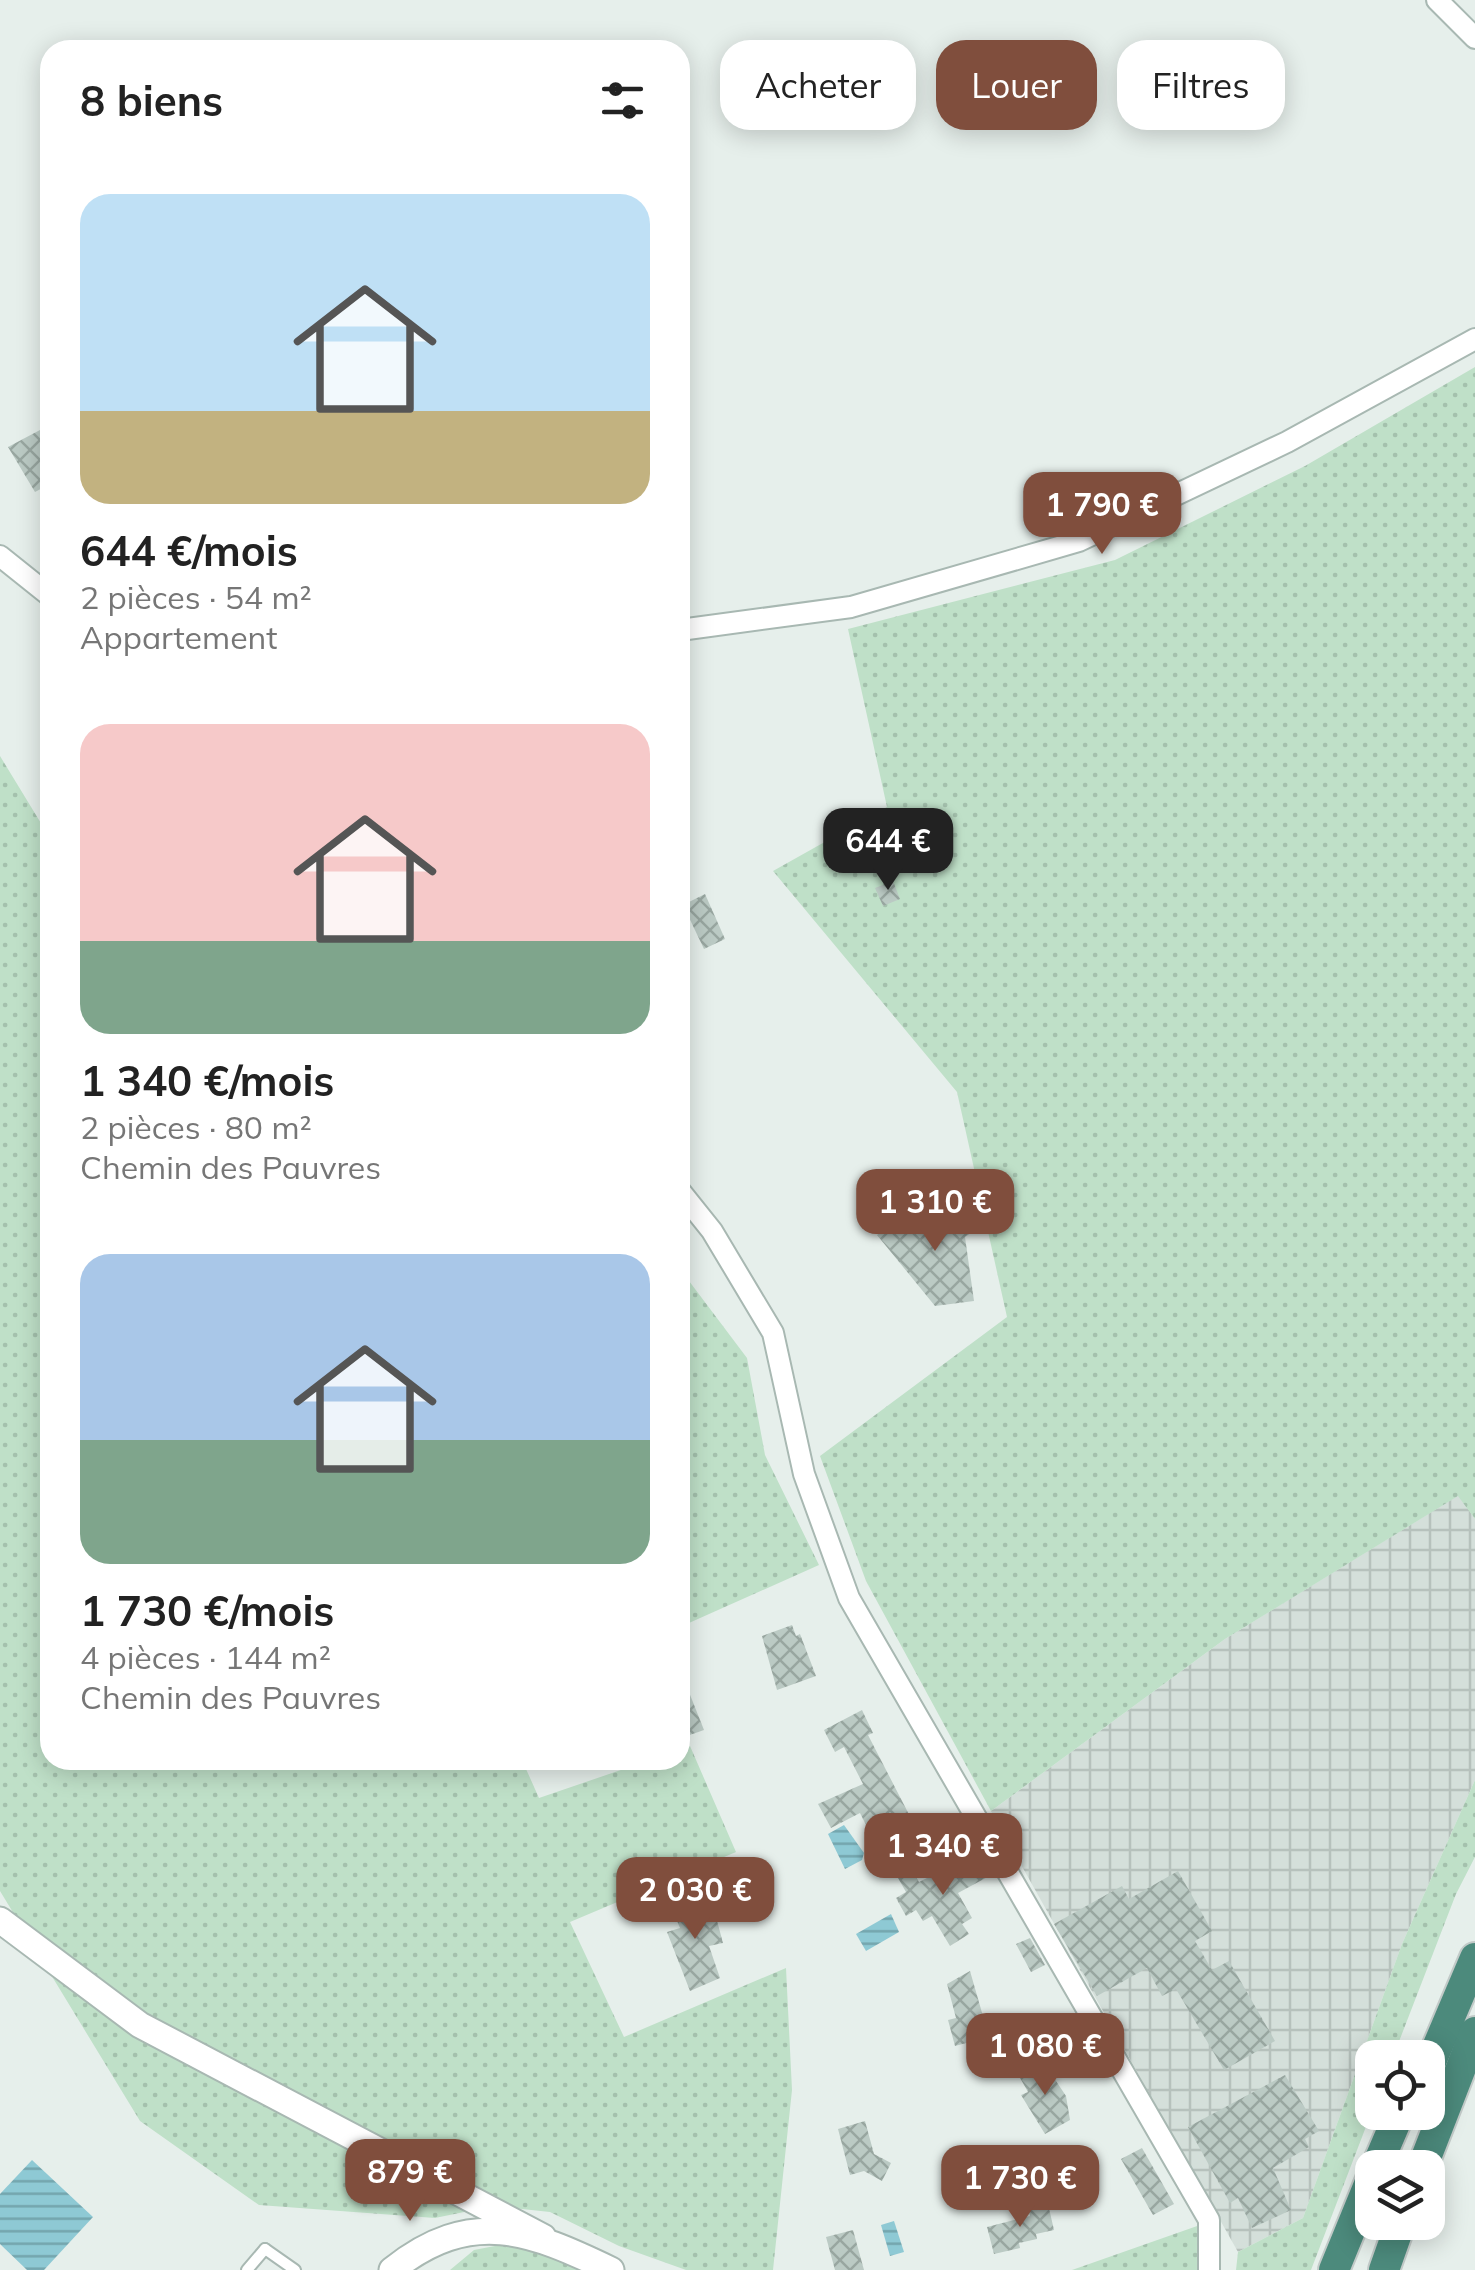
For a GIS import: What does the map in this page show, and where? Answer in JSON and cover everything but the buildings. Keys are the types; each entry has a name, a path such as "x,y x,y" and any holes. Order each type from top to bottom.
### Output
{"highway":[{"path":"1440,2040 1475,1958"},
{"path":"1429,2150 1475,2032"},
{"path":"1334,2270 1355,2219"},
{"path":"1355,2270 1365,2240"},
{"path":"1384,2270 1395,2240"}],"street":[{"path":"1437,0 1475,38"},
{"path":"690,629 851,607 1079,541 1287,442 1475,339"},
{"path":"0,556 40,588"},
{"path":"690,1204 712,1231 773,1333 804,1474 848,1598 1210,2220 1209,2270"},
{"path":"0,1920 140,2025 612,2270"},
{"path":"392,2270 414,2252 458,2237 511,2231 543,2237"},
{"path":"430,2270 458,2237"}],"lane":[{"path":"248,2270 265,2249"},
{"path":"265,2249 279,2270"},
{"path":"265,2249 295,2270"}],"shaded area":[{"path":"1459,1495 1475,1519 1475,1780 1402,1944 1367,2040 1355,2040 1355,2074 1303,2218 1238,2252 991,1811 1225,1639"}],"green space":[{"path":"1475,367 1475,1519 1458,1496 1225,1639 991,1811 866,1581 820,1456 1007,1317 957,1092 773,871 887,807 848,629 1115,560 1305,466"},
{"path":"0,756 40,822 40,1770 526,1770 539,1798 621,1770 690,1770 690,1746 736,1852 570,1922 624,2037 786,1968 792,2090 773,2270 686,2270 619,2246 550,2212 493,2206 435,2218 259,2205 140,2121 0,1891"},
{"path":"690,1282 747,1358 765,1455 819,1565 690,1623"},
{"path":"1475,1780 1475,1857 1456,1894 1400,2040 1367,2040 1402,1944"},
{"path":"1355,2074 1355,2130 1365,2130 1311,2270 1236,2270 1238,2252 1303,2218"},
{"path":"1200,2225 1198,2270 1072,2270"},
{"path":"524,2246 581,2270 450,2270 474,2250"}],"water":[{"path":"844,1825 864,1853 862,1860 845,1869 828,1834"},
{"path":"891,1914 899,1932 866,1951 856,1934"},
{"path":"32,2160 93,2217 44,2270 27,2270 0,2244 0,2194"},
{"path":"894,2221 904,2252 890,2256 881,2225"}]}
